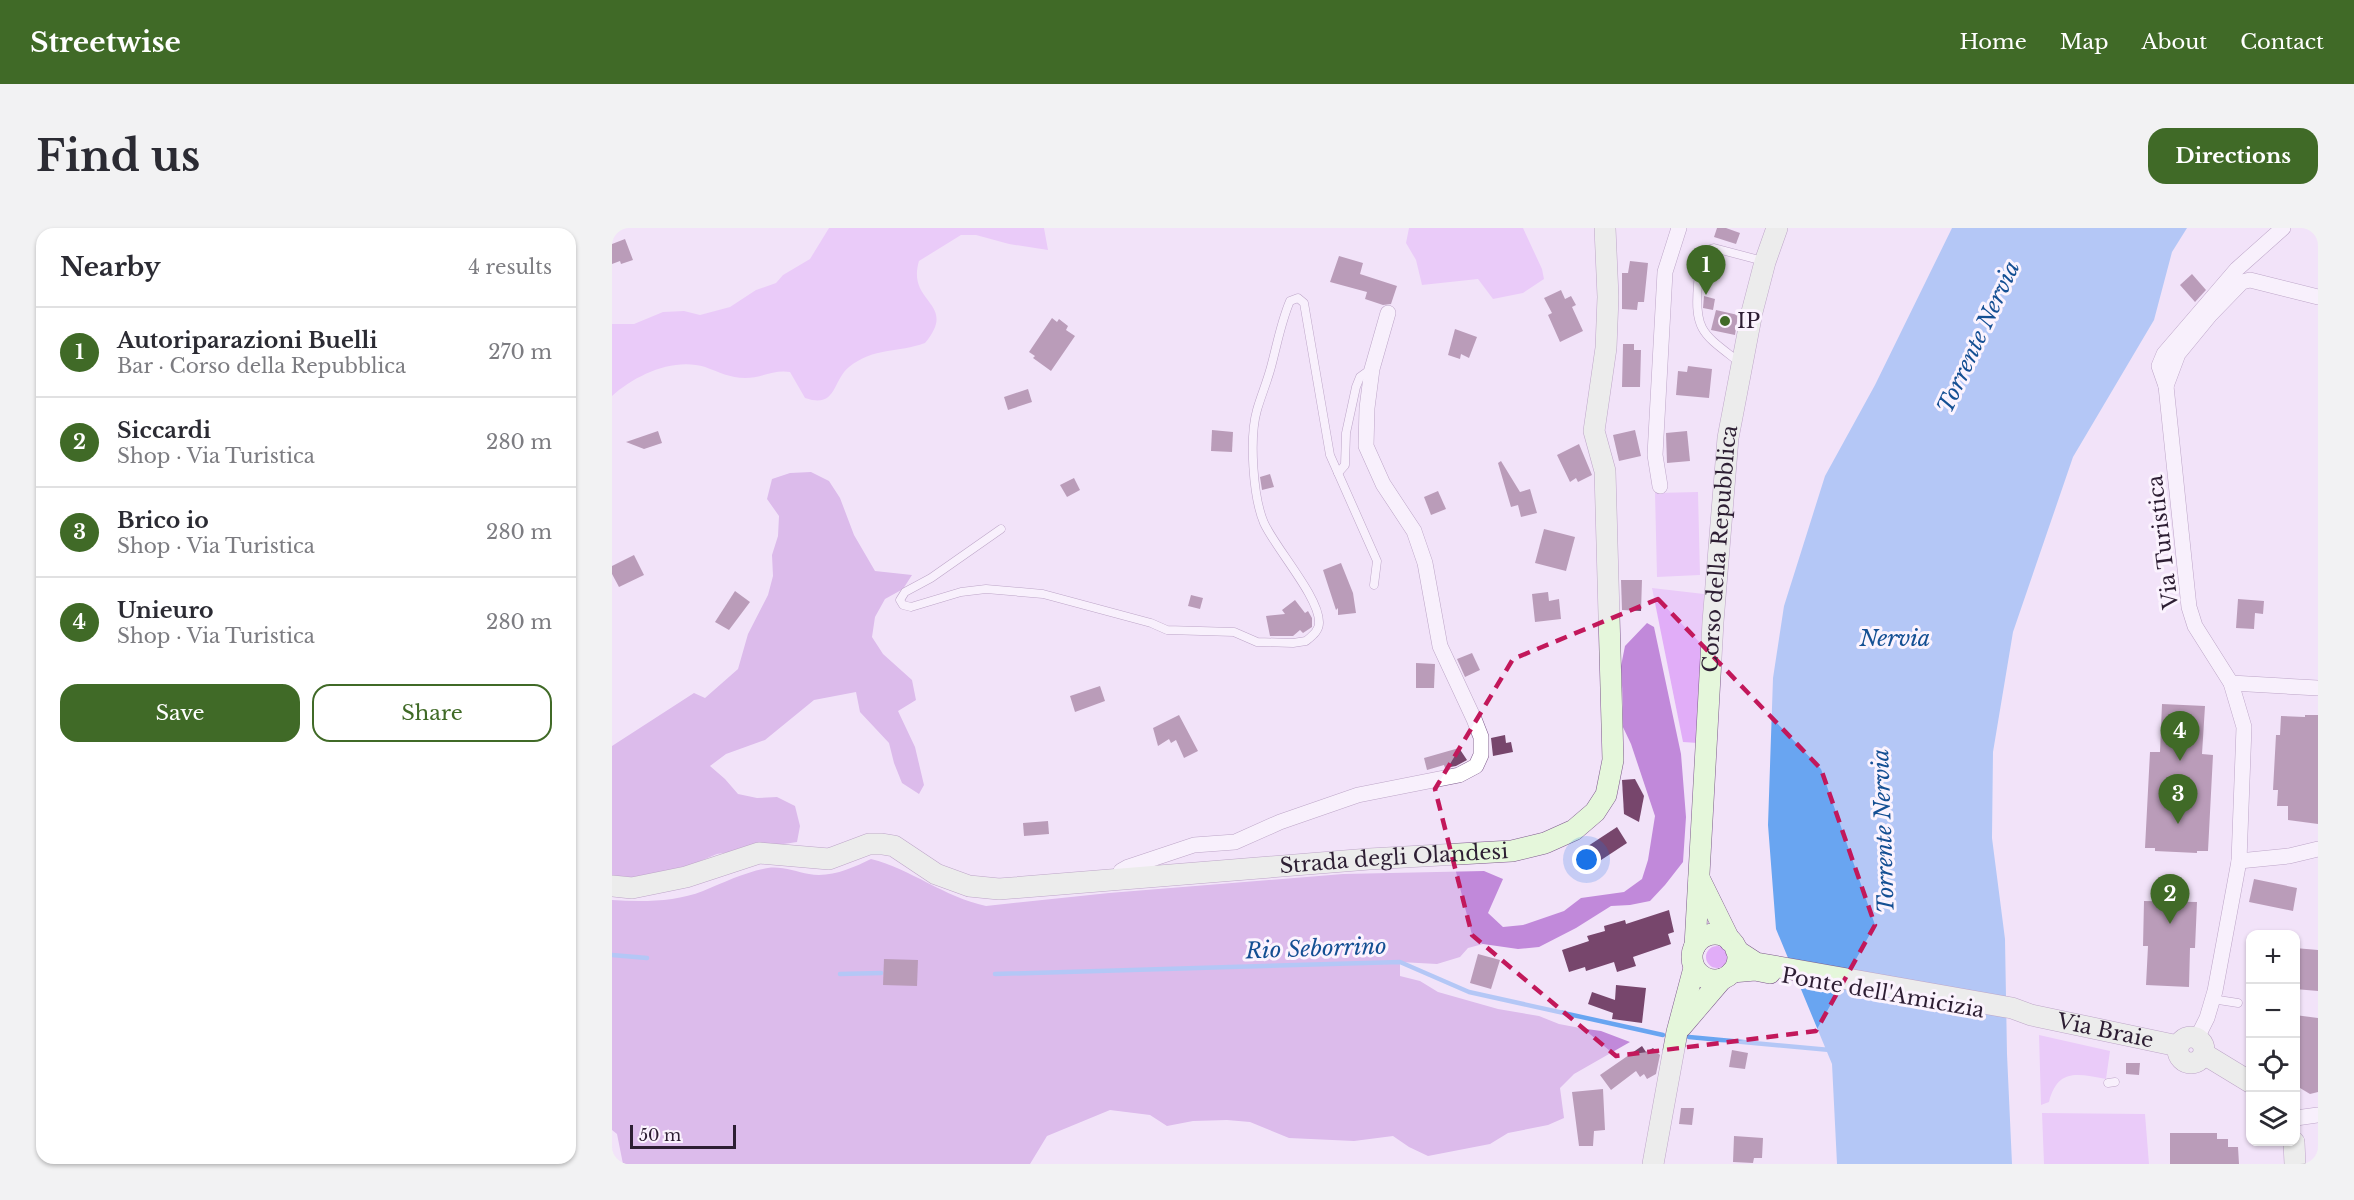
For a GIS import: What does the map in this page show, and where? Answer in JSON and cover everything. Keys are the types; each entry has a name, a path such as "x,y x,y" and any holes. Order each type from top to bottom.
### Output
{"main road":[{"name":"Strada degli Olandesi","path":"612,886 632,888 686,877 759,853 829,859 869,844 894,846 936,874 969,886 999,889 1369,859 1512,851 1545,843 1574,830 1595,812 1606,795 1613,760 1605,471 1593,431 1606,348 1608,297 1605,228"},
{"name":"Corso della Repubblica","path":"1695,946 1713,622 1728,438 1765,262 1777,228"},
{"name":"Corso della Repubblica","path":"1699,877 1733,946"},
{"path":"1653,1164 1677,1032 1694,968 1692,961 1695,946 1699,941 1711,935 1718,935 1756,966"},
{"path":"1677,1032 1727,975 1737,958 1733,946"},
{"path":"1694,968 1710,980 1756,966"},
{"name":"Ponte dell'Amicizia","path":"1756,966 2018,1013"},
{"name":"Via Braie","path":"2018,1013 2193,1046 2246,1079"},
{"path":"2294,1146 2295,1164"}],"street":[{"path":"1660,486 1655,455 1665,272 1679,228"},
{"name":"Via Turistica","path":"2193,1046 2212,999 2239,861 2244,727 2231,683 2195,626 2189,607 2166,386 2159,366 2164,354 2237,269 2283,228"},
{"name":"Via Turistica","path":"2166,386 2178,354 2210,315 2242,282 2250,280 2318,297"},
{"path":"1119,880 1121,871 1128,867 1194,845 1235,842 1280,822 1358,795 1459,775 1476,766 1482,755 1481,737 1440,646 1425,563 1414,531 1383,484 1366,446 1367,408 1372,369 1388,313"},
{"path":"2231,683 2318,688"},
{"path":"2239,861 2289,856 2318,849"},
{"path":"2300,1117 2318,1115"}],"lane":[{"path":"1742,364 1710,340 1699,323 1697,298 1700,259 1704,250 1714,248 1765,262"},
{"path":"1001,529 931,578 905,592 900,600 903,606 911,607 961,592 986,589 1043,594 1150,623 1167,630 1234,632 1257,642 1274,643 1306,641 1314,635 1319,624 1311,600 1277,548 1264,523 1255,487 1256,412 1268,381 1289,303 1295,298 1300,299 1305,305 1330,455 1377,561 1374,585"},
{"path":"1338,473 1345,465 1346,433 1356,387 1360,377 1372,369"},
{"path":"2212,999 2238,1003"}],"highlighted area":[{"path":"1658,599 1821,769 1875,925 1816,1031 1616,1056 1472,935 1435,789 1513,659"}],"shaded area":[{"path":"829,228 1044,228 1048,250 1009,244 976,235 961,235 919,261 917,275 919,286 935,310 937,319 925,343 877,353 858,361 849,367 833,392 823,400 805,398 790,372 740,378 705,367 681,364 643,375 612,396 612,324 634,324 663,312 684,311 700,315 730,307 756,290 776,283 783,275 810,259"},
{"path":"1409,228 1523,228 1542,269 1544,279 1523,293 1493,299 1478,279 1422,285 1416,260 1406,243"},
{"path":"811,472 829,481 840,498 854,535 875,571 912,575 903,589 885,599 875,617 872,637 883,654 912,680 916,700 898,711 915,747 924,785 919,794 902,783 889,743 860,712 856,692 814,700 765,740 726,754 710,766 738,794 757,798 777,797 795,806 800,826 797,842 717,854 672,873 634,881 612,878 612,746 694,693 705,698 738,669 748,634 768,595 773,576 772,555 778,536 779,516 767,499 772,479 790,473"},
{"path":"1698,492 1700,575 1657,577 1655,493"},
{"path":"1652,588 1704,594 1698,743 1683,742"},
{"path":"1647,623 1654,627 1681,754 1686,817 1683,862 1650,901 1611,906 1539,947 1518,949 1483,944 1468,948 1460,957 1437,964 1400,962 1400,976 1420,981 1438,992 1498,1009 1539,1016 1559,1024 1601,1031 1630,1042 1574,1074 1560,1088 1564,1118 1548,1125 1508,1133 1490,1144 1428,1156 1393,1136 1354,1141 1289,1138 1250,1122 1193,1121 1167,1126 1150,1115 1110,1110 1047,1136 1030,1164 623,1164 617,1134 612,1130 612,900 647,901 692,895 768,868 784,868 825,875 849,869 871,859 900,869 956,896 986,906 1109,893 1343,874 1484,871 1503,879 1488,913 1503,927 1523,925 1564,911 1581,898 1624,892 1642,879 1648,860 1655,816 1631,744 1622,725 1621,666 1625,646"},
{"path":"1717,946 1725,949 1728,957 1725,965 1717,968 1709,965 1706,957 1709,949"},
{"path":"2039,1035 2110,1051 2106,1079 2078,1075 2063,1078 2053,1091 2049,1102 2041,1105"},
{"path":"2042,1113 2145,1114 2149,1164 2044,1164"}],"water":[{"name":"Nervia","path":"1952,228 2187,228 2172,252 2154,320 2073,457 2013,632 1993,752 1992,838 2005,939 2012,1164 1837,1164 1832,1064 1776,929 1768,825 1773,678 1784,606 1825,476 1875,385"}],"building":[{"path":"1717,228 1726,228 1740,233 1736,244 1714,237"},
{"path":"625,239 633,260 612,264 612,244"},
{"path":"1339,256 1363,263 1360,274 1397,286 1391,304 1383,305 1365,299 1367,292 1330,282"},
{"path":"1630,261 1648,263 1644,302 1638,302 1637,310 1622,309 1622,273 1628,273"},
{"path":"2192,274 2206,290 2195,302 2180,285"},
{"path":"1561,290 1565,299 1571,296 1576,305 1572,307 1583,331 1560,342 1548,315 1552,313 1544,298"},
{"path":"1704,296 1715,299 1713,310 1703,308"},
{"path":"1716,310 1738,315 1735,335 1711,330"},
{"path":"1052,318 1057,322 1059,319 1068,326 1066,330 1075,336 1051,371 1033,358 1035,356 1029,352"},
{"path":"1455,329 1477,337 1469,358 1461,354 1460,359 1448,355"},
{"path":"1623,344 1634,344 1634,350 1641,350 1640,387 1622,387"},
{"path":"1688,366 1712,369 1709,398 1676,395 1678,371 1687,372"},
{"path":"1028,389 1032,402 1008,410 1004,397"},
{"path":"1212,430 1233,432 1232,452 1211,451"},
{"path":"1635,430 1641,456 1619,461 1613,435"},
{"path":"658,431 662,443 644,449 626,442"},
{"path":"1687,431 1690,461 1667,463 1666,433"},
{"path":"1579,444 1592,475 1578,482 1576,478 1570,482 1557,455"},
{"path":"1501,461 1520,492 1530,489 1537,513 1521,517 1518,505 1511,507 1498,463"},
{"path":"1270,474 1274,487 1262,490 1260,477"},
{"path":"1074,478 1080,490 1067,497 1060,485"},
{"path":"1438,491 1446,509 1431,515 1424,497"},
{"path":"1544,529 1575,537 1566,571 1535,563"},
{"path":"634,555 644,575 619,587 612,574 612,566"},
{"path":"1341,563 1353,593 1356,613 1338,615 1338,608 1336,610 1323,570"},
{"path":"1621,580 1642,580 1641,611 1622,610"},
{"path":"735,591 750,602 729,630 715,622"},
{"path":"1548,592 1549,601 1559,599 1561,619 1535,622 1532,594"},
{"path":"1191,595 1203,598 1200,609 1188,606"},
{"path":"2238,599 2264,601 2263,614 2255,613 2254,629 2236,628"},
{"path":"1295,600 1305,613 1308,611 1312,618 1312,627 1303,633 1300,630 1293,636 1270,636 1266,616 1285,614 1282,610"},
{"path":"1472,653 1480,670 1465,677 1457,659"},
{"path":"1416,663 1435,664 1434,688 1416,688"},
{"path":"1100,686 1105,701 1075,712 1070,696"},
{"path":"2162,704 2205,706 2202,754 2213,755 2208,851 2197,851 2197,853 2155,851 2155,848 2145,848 2150,752 2160,752"},
{"path":"1179,715 1198,751 1184,758 1176,740 1171,743 1169,739 1158,746 1153,728"},
{"path":"2305,715 2318,715 2318,824 2288,820 2288,806 2277,806 2278,790 2273,790 2276,735 2280,735 2281,716 2305,717"},
{"path":"1505,735 1506,743 1511,742 1513,752 1493,756 1491,738"},
{"path":"1459,748 1467,760 1456,766 1445,768 1444,765 1427,770 1424,758"},
{"path":"1635,779 1644,796 1639,822 1624,814 1622,780"},
{"path":"1048,821 1049,834 1024,836 1023,823"},
{"path":"1617,827 1627,843 1598,862 1588,846"},
{"path":"2254,879 2297,888 2293,911 2249,902"},
{"path":"2144,901 2197,902 2195,948 2190,948 2189,987 2146,985 2148,946 2143,946"},
{"path":"1669,910 1674,932 1668,934 1671,944 1633,957 1636,966 1617,972 1614,962 1586,971 1585,967 1569,972 1562,950 1589,941 1587,936 1605,931 1604,926 1625,920 1626,924"},
{"path":"2300,948 2318,950 2318,991 2300,989"},
{"path":"1478,954 1500,960 1491,989 1470,983"},
{"path":"884,959 918,960 917,986 883,985"},
{"path":"1616,985 1646,988 1642,1023 1612,1019 1613,1013 1588,1004 1592,992 1615,1000"},
{"path":"2300,1016 2318,1018 2318,1092 2310,1094 2300,1088"},
{"path":"1642,1046 1646,1052 1653,1048 1660,1055 1656,1074 1647,1079 1644,1074 1640,1077 1636,1071 1611,1090 1600,1075"},
{"path":"1732,1050 1748,1053 1745,1069 1729,1067"},
{"path":"2126,1063 2140,1063 2139,1075 2126,1074"},
{"path":"1603,1089 1605,1130 1594,1131 1593,1146 1579,1146 1572,1092"},
{"path":"1681,1108 1694,1108 1692,1125 1679,1124"},
{"path":"2170,1133 2217,1133 2217,1139 2228,1139 2228,1147 2238,1147 2239,1164 2170,1164"},
{"path":"1734,1136 1763,1138 1762,1158 1754,1158 1753,1163 1733,1162"}],"waterway":[{"name":"Rio Seborrino","path":"612,955 647,958"},
{"name":"Rio Seborrino","path":"995,974 1400,962 1469,992 1663,1035"},
{"name":"Rio Seborrino","path":"840,974 881,973"},
{"path":"1689,1037 1830,1050"}],"place":[{"name":"Autoriparazioni Buelli","path":"1706,295"},
{"name":"IP","path":"1725,321"},
{"name":"Unieuro","path":"2180,761"},
{"name":"Brico io","path":"2178,824"},
{"name":"Siccardi","path":"2170,924"}],"water label":[{"name":"Torrente Nervia","path":"1978,337"},
{"name":"Torrente Nervia","path":"1883,831"}]}
